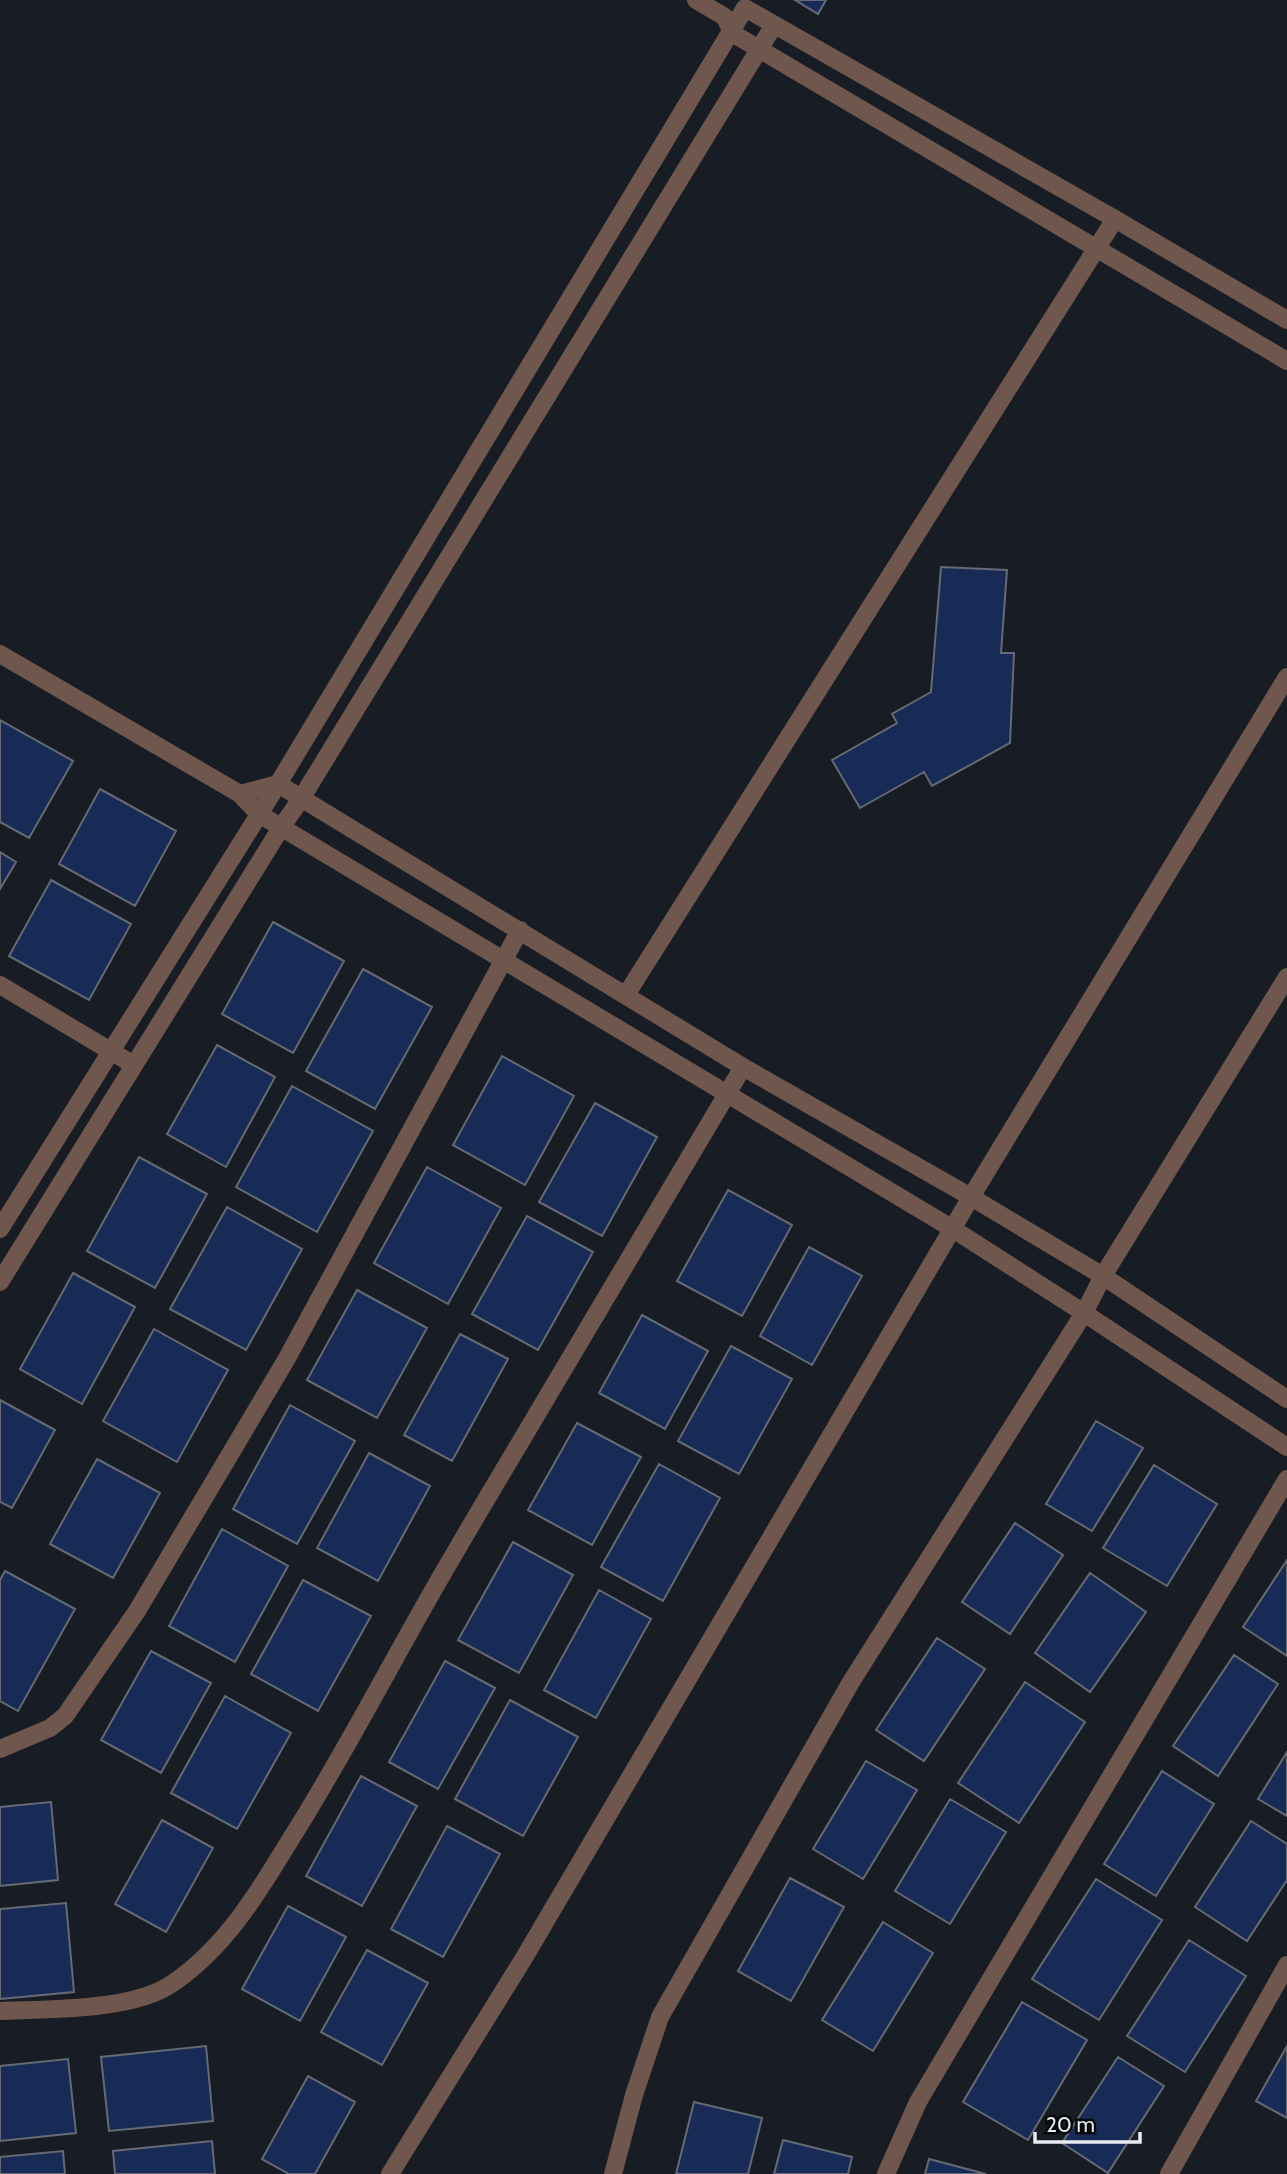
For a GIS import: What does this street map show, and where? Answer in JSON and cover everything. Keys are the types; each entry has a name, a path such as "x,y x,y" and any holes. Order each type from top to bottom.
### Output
{"street":[{"path":"696,0 759,49 1287,361"},
{"path":"0,1229 278,784 728,25 745,8 1287,320"},
{"path":"0,1281 301,799 774,25"},
{"path":"626,995 1115,219"},
{"path":"0,654 240,794 259,814 953,1229 1287,1447"},
{"path":"390,2174 531,1946 971,1196 1287,677"},
{"path":"240,794 278,784 744,1067 971,1196 1103,1276 1287,1399"},
{"path":"0,1749 50,1728 65,1716 137,1611 286,1360 520,930"},
{"path":"613,2174 634,2095 660,2017 851,1682 1084,1313 1103,1276 1287,977"},
{"path":"0,985 134,1065"},
{"path":"0,2011 53,2009 144,1997 170,1986 199,1964 234,1927 316,1800 446,1568 744,1067"},
{"path":"886,2174 918,2102 1287,1479"},
{"path":"1169,2174 1287,1965"}],"building":[{"path":"795,0 826,0 818,14"},
{"path":"941,567 1007,570 1001,653 1014,653 1010,743 932,786 924,772 860,808 832,760 897,723 892,714 931,692"},
{"path":"0,720 73,761 29,838 0,822"},
{"path":"100,789 176,831 135,906 59,864"},
{"path":"0,852 16,862 0,889"},
{"path":"51,880 131,924 89,1000 9,956"},
{"path":"273,922 344,961 293,1053 222,1014"},
{"path":"363,969 432,1007 375,1109 306,1071"},
{"path":"217,1045 275,1077 226,1167 167,1134"},
{"path":"502,1056 574,1096 525,1185 453,1145"},
{"path":"292,1086 373,1131 317,1232 236,1187"},
{"path":"595,1103 657,1137 602,1236 539,1202"},
{"path":"139,1157 207,1194 155,1288 87,1251"},
{"path":"427,1167 501,1208 448,1304 374,1263"},
{"path":"728,1190 792,1225 742,1316 677,1281"},
{"path":"227,1207 302,1249 246,1350 170,1309"},
{"path":"527,1216 593,1252 538,1350 472,1314"},
{"path":"809,1247 862,1276 812,1365 760,1336"},
{"path":"73,1273 135,1307 82,1404 20,1369"},
{"path":"357,1290 427,1328 377,1418 307,1380"},
{"path":"642,1315 708,1351 665,1429 599,1393"},
{"path":"154,1329 228,1370 177,1462 103,1421"},
{"path":"460,1334 508,1359 452,1461 404,1435"},
{"path":"731,1346 792,1379 739,1474 678,1441"},
{"path":"0,1400 55,1430 12,1508 0,1502"},
{"path":"290,1405 355,1441 297,1544 233,1509"},
{"path":"1096,1421 1143,1448 1092,1531 1046,1504"},
{"path":"577,1423 641,1457 592,1545 528,1510"},
{"path":"369,1453 430,1486 378,1581 317,1548"},
{"path":"97,1459 160,1493 113,1578 50,1544"},
{"path":"659,1464 720,1498 663,1601 601,1567"},
{"path":"1154,1465 1217,1504 1167,1586 1103,1548"},
{"path":"1015,1523 1063,1555 1010,1634 962,1602"},
{"path":"222,1529 288,1566 235,1662 169,1626"},
{"path":"513,1542 573,1575 519,1673 458,1640"},
{"path":"1287,1560 1287,1656 1243,1627"},
{"path":"5,1571 75,1609 18,1711 0,1701 0,1580"},
{"path":"1090,1573 1146,1612 1090,1692 1035,1653"},
{"path":"303,1580 371,1616 318,1711 251,1674"},
{"path":"599,1590 651,1619 596,1718 544,1690"},
{"path":"937,1638 985,1669 924,1761 876,1730"},
{"path":"151,1651 211,1683 161,1773 101,1740"},
{"path":"1234,1655 1278,1684 1218,1776 1173,1746"},
{"path":"445,1661 495,1688 438,1789 389,1762"},
{"path":"1025,1682 1085,1722 1019,1823 958,1783"},
{"path":"225,1696 291,1733 237,1829 171,1793"},
{"path":"510,1700 578,1737 523,1836 455,1799"},
{"path":"1287,1752 1287,1816 1258,1799"},
{"path":"866,1761 917,1790 863,1879 813,1849"},
{"path":"1162,1771 1214,1804 1156,1896 1104,1864"},
{"path":"361,1776 417,1806 362,1906 306,1876"},
{"path":"950,1799 1006,1832 950,1924 895,1891"},
{"path":"51,1802 58,1880 0,1886 0,1807"},
{"path":"162,1820 213,1848 166,1932 115,1904"},
{"path":"1251,1821 1287,1844 1287,1880 1247,1941 1195,1907"},
{"path":"447,1826 500,1854 443,1957 391,1929"},
{"path":"790,1878 844,1907 791,2001 738,1971"},
{"path":"1096,1879 1162,1920 1099,2020 1032,1979"},
{"path":"66,1903 74,1992 0,1999 0,1909"},
{"path":"288,1906 346,1937 300,2021 242,1989"},
{"path":"883,1922 933,1953 873,2051 822,2020"},
{"path":"1189,1940 1246,1976 1185,2072 1127,2036"},
{"path":"367,1950 428,1983 382,2065 321,2032"},
{"path":"1022,2002 1087,2040 1028,2140 963,2102"},
{"path":"206,2046 213,2121 109,2131 101,2057"},
{"path":"1287,2046 1287,2118 1256,2101"},
{"path":"1118,2057 1164,2086 1108,2173 1062,2143"},
{"path":"68,2059 76,2133 0,2141 0,2066"},
{"path":"308,2076 355,2102 315,2174 289,2174 262,2159"},
{"path":"694,2102 762,2118 748,2174 676,2174"},
{"path":"783,2140 852,2157 848,2174 774,2174"},
{"path":"212,2141 215,2174 115,2174 113,2151"},
{"path":"63,2151 65,2174 0,2174 0,2157"},
{"path":"929,2159 986,2174 925,2174"}]}
